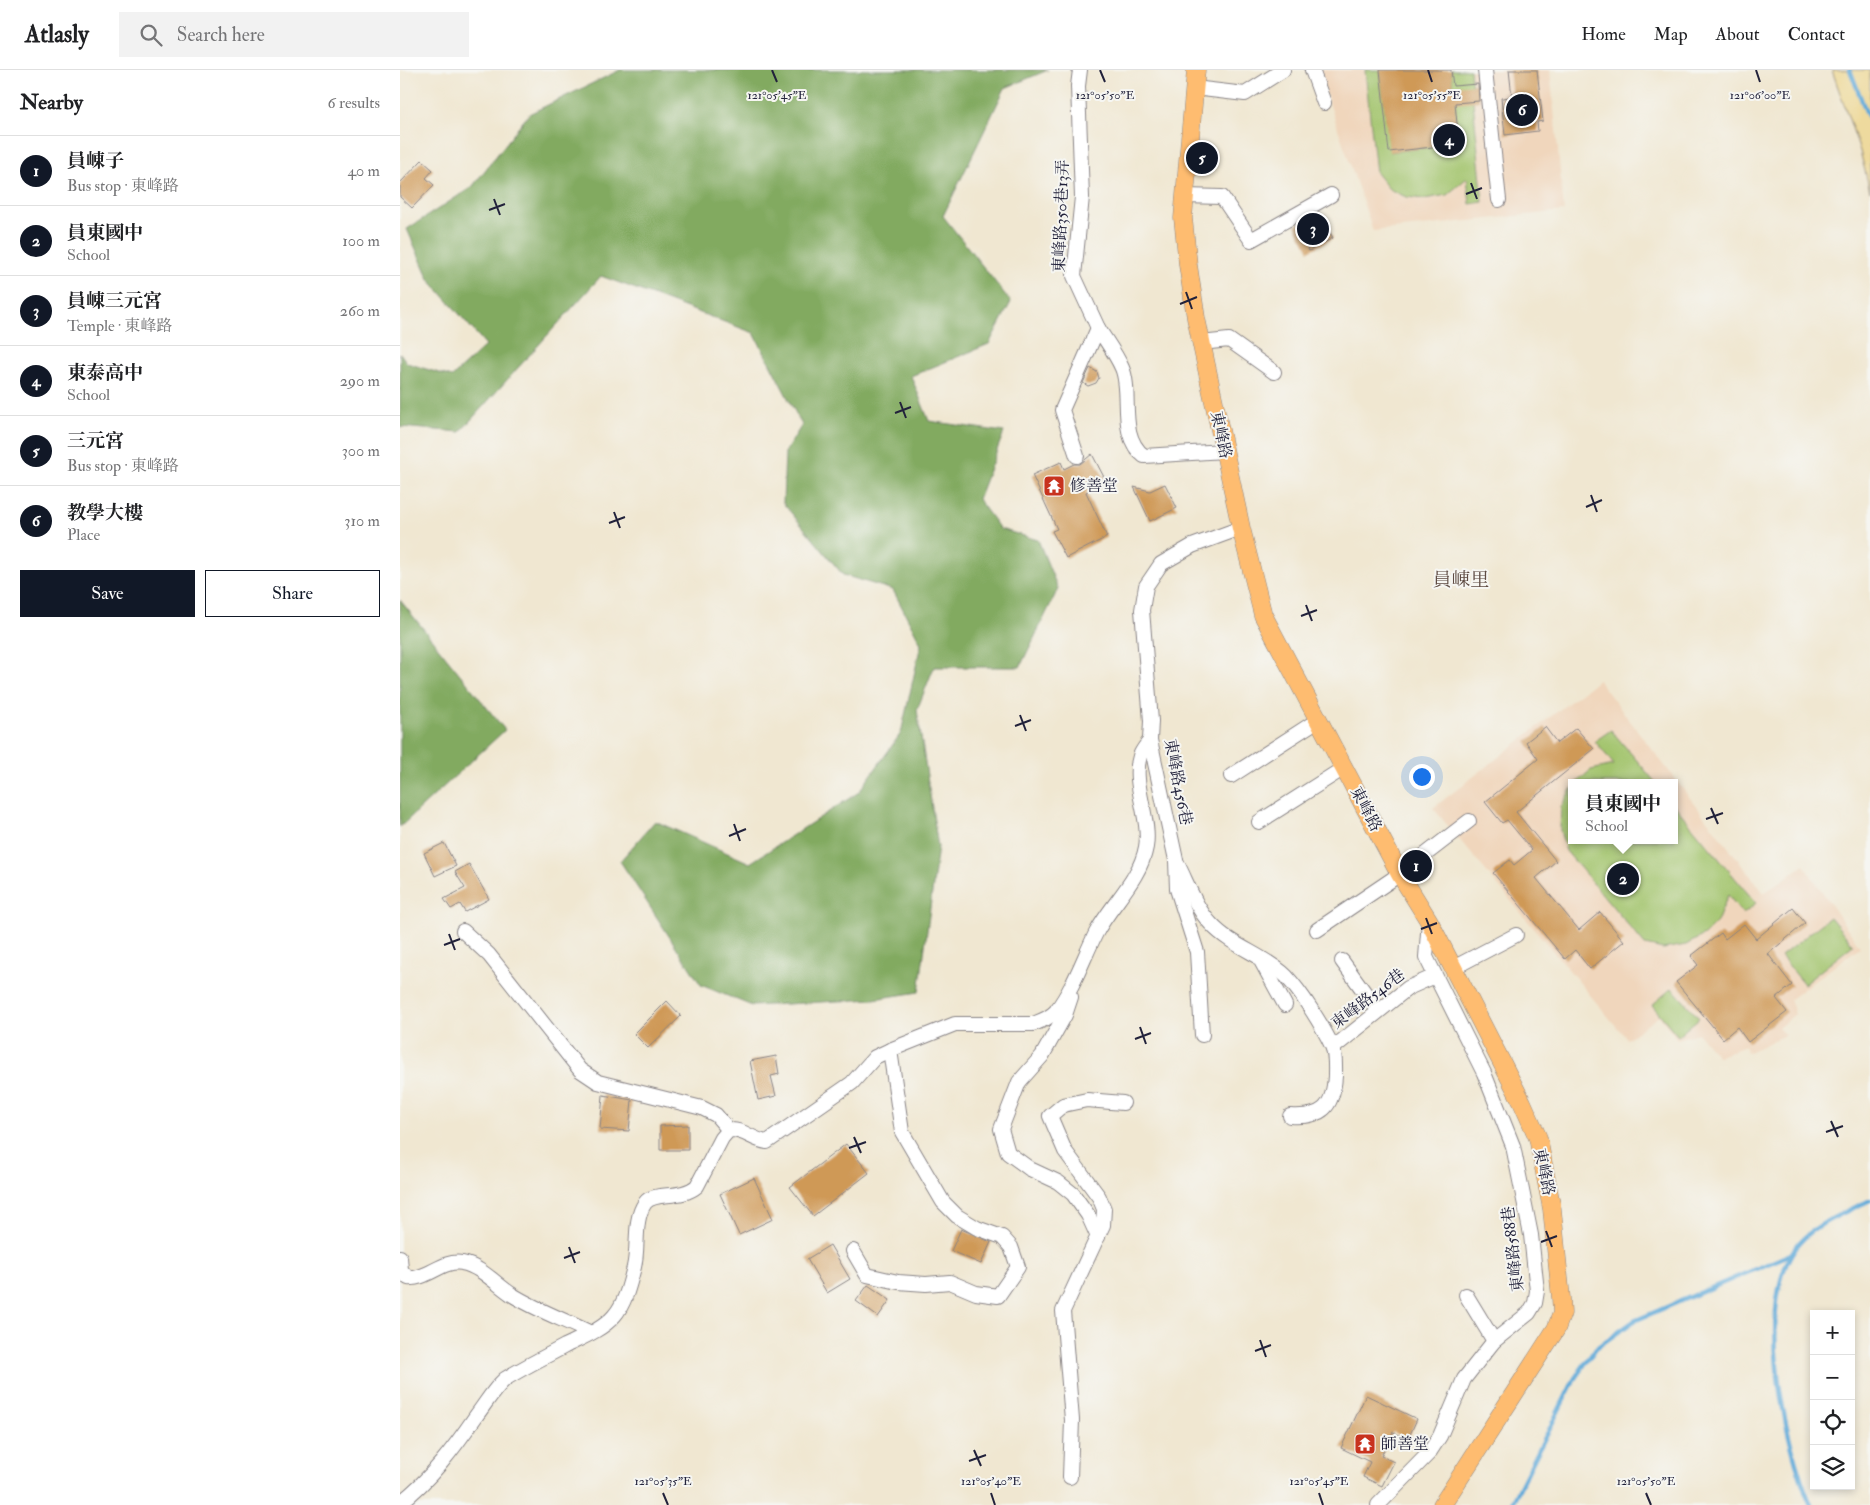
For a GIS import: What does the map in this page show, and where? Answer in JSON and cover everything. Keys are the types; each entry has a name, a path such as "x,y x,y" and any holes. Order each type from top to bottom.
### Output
{"main road":[{"name":"東峰路","path":"1195,79 1183,218 1188,265 1201,343 1240,528 1263,615 1400,874 1429,922 1522,1102 1538,1138 1552,1209 1562,1313 1556,1329 1442,1505"}],"street":[{"name":"東峰路350巷13弄","path":"1080,70 1078,86 1082,197 1074,276 1098,328 1123,369 1128,427 1139,452 1144,456 1224,451"},
{"path":"1195,79 1245,94 1283,70"},
{"path":"1312,70 1324,103"},
{"path":"1484,70 1499,200"},
{"path":"1184,196 1222,197 1251,240 1331,195"},
{"path":"1077,456 1062,410 1098,328"},
{"path":"1201,343 1229,340 1274,372"},
{"name":"東峰路456巷","path":"1202,1035 1197,952 1177,889 1176,860 1150,740 1151,721 1142,610 1146,586 1161,564 1192,546 1240,528"},
{"path":"1231,776 1318,720"},
{"path":"1098,1237 1088,1215 1074,1194 1058,1182 1030,1169 1008,1153 1001,1129 1019,1082 1042,1056 1065,1015 1079,972 1097,932 1135,875 1146,848 1147,834 1137,766 1140,754 1150,740"},
{"path":"1259,822 1344,768"},
{"path":"1317,930 1400,874 1469,820"},
{"name":"東峰路546巷","path":"1176,860 1206,919 1234,944 1286,976 1307,1005 1333,1048 1408,988 1435,976"},
{"name":"東峰路588巷","path":"1378,1505 1429,1453 1440,1436 1464,1378 1494,1341 1529,1313 1535,1303 1537,1291 1531,1235 1513,1146 1484,1073 1426,957 1429,922"},
{"path":"464,931 489,955 580,1070 598,1082 702,1108 716,1115 729,1130"},
{"path":"1453,968 1516,935"},
{"path":"1259,958 1286,1005"},
{"path":"1342,961 1378,1011"},
{"path":"400,1503 422,1485 445,1458 494,1389 505,1379 591,1333 614,1316 622,1305 634,1266 639,1218 646,1201 652,1198 691,1191 697,1186 722,1138 729,1130 737,1130 767,1142 852,1083 876,1057 955,1024 1018,1025 1044,1020 1055,1012 1079,972"},
{"path":"1290,1116 1304,1117 1316,1114 1328,1106 1334,1093 1333,1048"},
{"path":"853,1251 867,1275 898,1282 926,1284 950,1282 976,1293 998,1296 1018,1267 1012,1247 1002,1237 977,1228 957,1216 943,1202 902,1132 890,1050"},
{"path":"1070,1477 1072,1420 1063,1310 1103,1225 1104,1209 1099,1197 1065,1151 1050,1116 1063,1105 1087,1100 1123,1103"},
{"path":"400,1257 401,1270 408,1278 415,1279 446,1266 463,1263 475,1268 528,1303 591,1333"},
{"path":"1466,1295 1494,1341"}],"shaded area":[{"path":"1318,70 1550,70 1564,211 1373,231"},
{"path":"1598,680 1675,779 1568,779 1568,844 1678,844 1678,783 1764,893 1804,865 1860,947 1790,999 1795,1014 1778,1028 1785,1035 1747,1053 1745,1046 1718,1057 1698,1033 1677,1039 1659,1016 1627,1039 1433,808"}],"green space":[{"path":"620,70 1048,70 1005,88 943,216 1011,302 989,344 911,376 929,421 1004,432 978,499 1000,529 1038,540 1058,589 1020,667 934,667 917,710 938,847 919,992 874,999 752,1006 701,985 620,861 655,821 750,863 859,792 901,733 921,644 893,590 843,575 783,503 785,452 802,425 754,333 601,276 460,432 400,427 400,353 407,363 452,377 486,345 429,279 407,229 472,187 529,114"},
{"path":"1365,70 1380,70 1390,152 1459,144 1451,70 1470,70 1483,202 1470,204 1467,178 1447,195 1424,199 1406,197 1389,189 1376,173"},
{"path":"400,600 505,730 400,827"},
{"path":"1611,730 1653,779 1581,779 1591,770 1614,765 1595,741"},
{"path":"1568,795 1568,844 1678,844 1678,810 1756,903 1743,914 1728,895 1717,922 1704,935 1686,945 1663,949 1645,945 1566,851 1560,830 1561,807"},
{"path":"1830,917 1853,945 1804,984 1781,956"},
{"path":"1672,988 1699,1018 1678,1036 1652,1005"}],"sand":[{"path":"1832,70 1870,70 1870,191 1860,151"}],"building":[{"path":"1380,70 1451,70 1453,86 1478,84 1479,101 1455,103 1459,144 1389,152"},
{"path":"1509,70 1537,70 1543,121 1537,122 1538,131 1505,135 1501,98 1512,97"},
{"path":"422,160 433,170 426,178 434,185 412,208 400,197 400,183"},
{"path":"1319,212 1333,238 1309,251 1295,225"},
{"path":"1090,368 1097,372 1099,378 1096,383 1088,386 1083,383"},
{"path":"1092,454 1106,481 1086,492 1107,537 1066,558 1052,531 1057,529 1032,475 1061,462 1064,469 1074,464 1080,464"},
{"path":"1165,484 1177,508 1150,521 1134,487 1150,491"},
{"path":"1545,727 1557,743 1576,728 1594,749 1516,812 1556,861 1536,878 1579,930 1600,912 1624,941 1590,969 1575,950 1565,959 1493,873 1510,860 1514,865 1532,850 1507,820 1502,823 1485,802 1538,759 1526,742"},
{"path":"444,843 456,866 435,876 424,853"},
{"path":"469,864 489,899 465,912 460,904 451,909 444,899 465,888 455,872"},
{"path":"1793,908 1805,923 1768,954 1792,985 1776,998 1787,1012 1748,1042 1737,1027 1723,1039 1676,982 1698,965 1691,956 1721,933 1725,939 1744,924 1756,939"},
{"path":"667,1001 681,1016 648,1048 634,1034"},
{"path":"776,1056 779,1074 771,1076 776,1096 758,1100 750,1061"},
{"path":"603,1095 632,1100 629,1131 600,1129"},
{"path":"688,1125 688,1150 660,1150 660,1126"},
{"path":"846,1144 869,1173 813,1216 790,1187"},
{"path":"754,1178 773,1219 739,1235 720,1194"},
{"path":"961,1229 991,1242 981,1264 951,1251"},
{"path":"830,1245 850,1279 827,1293 807,1259"},
{"path":"868,1285 890,1300 878,1317 856,1301"},
{"name":"師善堂","path":"1366,1395 1417,1419 1408,1439 1393,1432 1381,1456 1394,1462 1382,1486 1363,1477 1370,1462 1341,1448"}],"waterway":[{"path":"1850,70 1870,122"},
{"path":"1811,1505 1791,1445 1783,1408 1777,1368 1775,1329 1778,1293 1787,1262 1804,1238 1827,1221 1870,1200"},
{"path":"1511,1505 1575,1378 1596,1348 1634,1321 1791,1254"}],"place":[{"name":"教學大樓","path":"1522,110"},
{"name":"東泰高中","path":"1449,140"},
{"name":"三元宮","path":"1202,158"},
{"name":"員崠三元宮","path":"1313,229"},
{"name":"修善堂","path":"1054,486"},
{"name":"員崠子","path":"1416,866"},
{"name":"員東國中","path":"1623,879"},
{"name":"師善堂","path":"1365,1444"}],"district":[{"name":"員崠里","path":"1461,580"}]}
